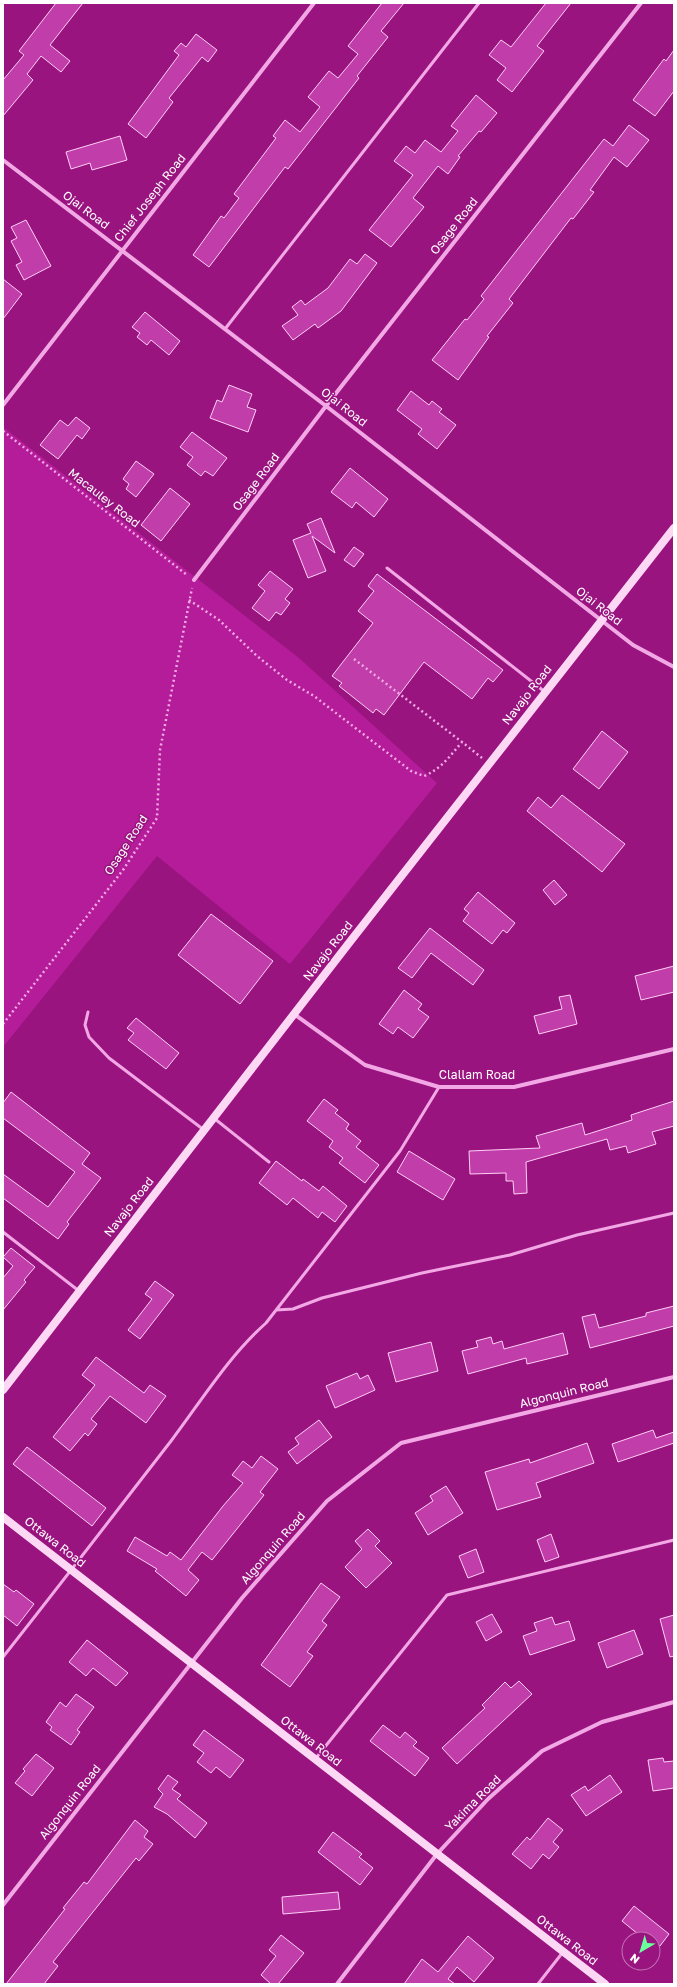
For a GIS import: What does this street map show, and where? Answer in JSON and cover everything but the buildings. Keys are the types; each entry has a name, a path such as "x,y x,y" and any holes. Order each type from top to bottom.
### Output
{"main road":[{"name":"Navajo Road","path":"3,1390 294,1014 674,528"},
{"name":"Ottawa Road","path":"3,1516 605,1984"}],"street":[{"name":"Chief Joseph Road","path":"3,405 314,3"},
{"name":"Osage Road","path":"194,580 326,406 641,3"},
{"name":"Ojai Road","path":"3,160 326,406 633,645 674,667"},
{"name":"Clallam Road","path":"294,1014 366,1065 439,1086 514,1087 674,1049"},
{"name":"Algonquin Road","path":"3,1904 242,1598 327,1501 401,1443 674,1377"},
{"name":"Yakima Road","path":"337,1984 437,1854 488,1800 542,1751 602,1722 674,1702"}],"lane":[{"path":"225,329 479,3"},
{"path":"387,568 545,692"},
{"path":"88,1012 85,1025 89,1037 109,1058 204,1130"},
{"path":"3,1657 72,1570 184,1423 221,1371 276,1310 400,1151 439,1086"},
{"path":"214,1117 269,1162"},
{"path":"276,1310 293,1310 322,1298 422,1273 510,1255 577,1235 674,1214"},
{"path":"3,1232 80,1291"},
{"path":"315,1759 447,1595 674,1540"},
{"path":"538,1984 563,1952"}],"path":[{"name":"Macauley Road","path":"3,431 194,580"},
{"name":"Osage Road","path":"3,1024 123,870 157,818 160,750 194,580"},
{"path":"190,600 219,620 257,656 287,680 314,696 411,771 424,776 435,771 446,762 462,742"},
{"path":"354,659 489,764"}],"shaded area":[{"path":"3,427 299,658 437,783 290,964 157,856 3,1047"}]}
